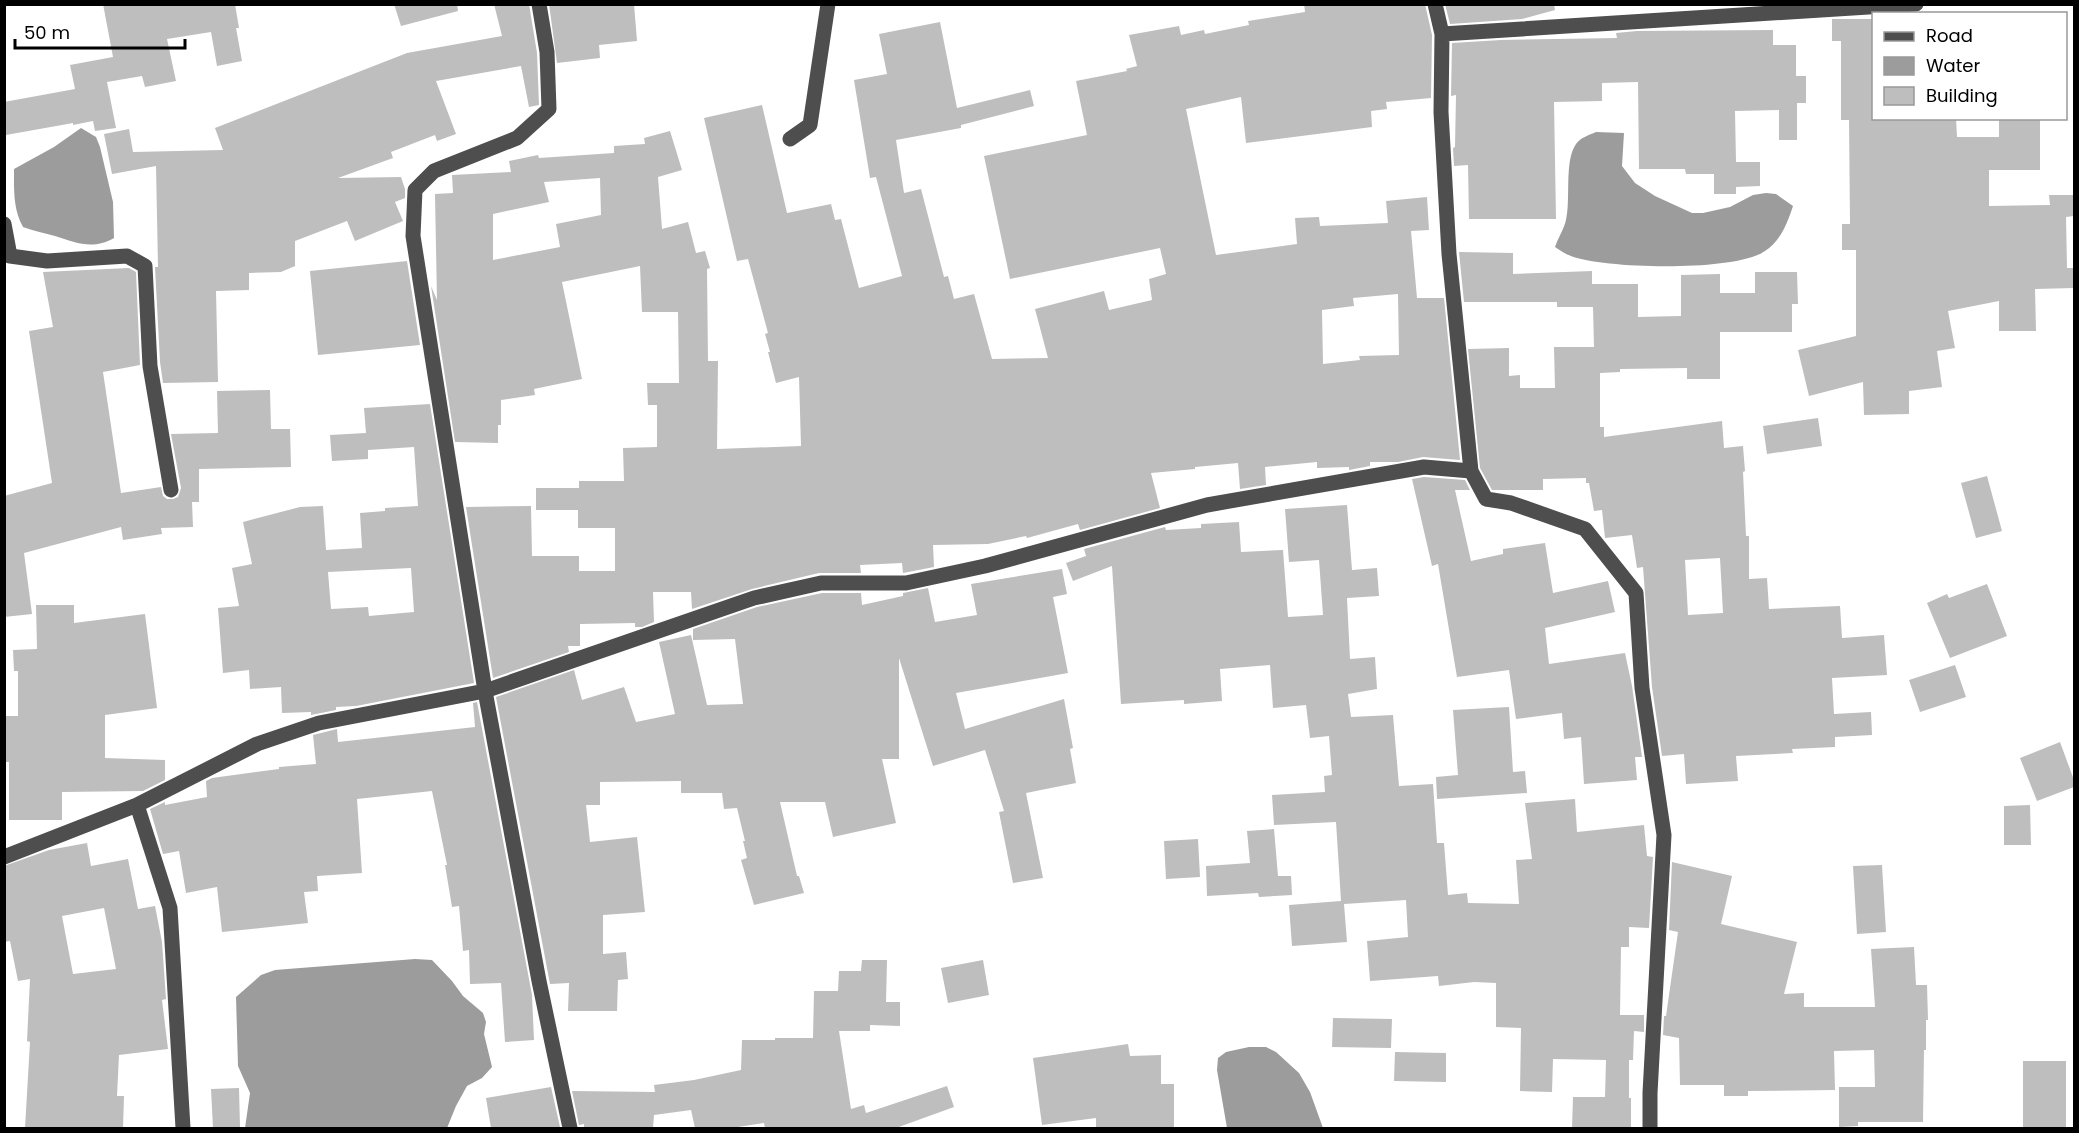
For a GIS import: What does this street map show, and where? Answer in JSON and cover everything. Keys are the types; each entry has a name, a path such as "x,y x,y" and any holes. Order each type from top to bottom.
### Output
{"street":[{"path":"539,4 547,52 549,110 517,138 434,171 415,190 413,236 485,691 539,981 570,1128"},
{"path":"790,139 810,125 828,4"},
{"path":"1435,4 1442,34 1441,112 1449,254 1471,471 1486,499 1511,503 1585,529 1636,593 1642,688 1664,835 1650,1128"},
{"path":"1442,34 1916,4"},
{"path":"4,224 10,256 47,261 127,256 145,266 150,366 171,490"},
{"path":"4,857 136,805 257,744 319,723 485,691 754,598 821,583 906,583 985,566 1208,505 1424,467 1471,471"},
{"path":"136,805 170,908 183,1128"}],"water":[{"path":"81,128 96,137 113,202 114,238 99,244 77,243 23,227 16,206 14,169 54,147"},
{"path":"1596,132 1624,133 1622,166 1635,183 1655,196 1692,213 1730,207 1753,195 1776,194 1793,206 1783,231 1765,251 1750,258 1700,265 1611,264 1567,254 1555,247 1566,220 1572,151 1578,142"},
{"path":"415,959 432,960 463,996 483,1013 486,1022 484,1034 492,1067 482,1078 467,1086 447,1128 245,1128 250,1093 238,1066 236,997 261,975 275,970"},
{"path":"1249,1047 1266,1047 1276,1052 1299,1073 1310,1092 1323,1128 1227,1128 1217,1070 1218,1058 1226,1052"}],"building":[{"path":"103,4 235,4 239,28 236,28 242,61 217,66 211,32 167,39 176,81 145,87 142,76 107,82 116,128 95,131 93,121 6,135 4,102 75,89 70,65 113,57"},
{"path":"394,4 457,4 458,11 401,26"},
{"path":"494,4 529,4 537,53 539,105 529,107 521,66 436,81 456,134 437,141 435,135 391,152 393,158 338,178 401,177 405,198 395,202 403,221 355,241 347,221 295,241 295,266 281,272 249,273 249,290 216,291 218,382 163,383 155,267 158,267 156,166 112,174 104,134 129,129 133,152 223,150 215,128 407,53 502,36"},
{"path":"549,4 634,4 637,41 599,45 600,58 557,63"},
{"path":"1304,4 1425,4 1432,35 1431,98 1386,102 1387,109 1371,111 1372,127 1246,143 1241,97 1186,109 1216,255 1297,244 1295,218 1319,217 1320,226 1388,223 1386,201 1427,197 1429,230 1411,231 1417,298 1444,298 1460,460 1423,457 1398,462 1370,462 1370,466 1349,470 1349,467 1317,468 1317,462 1265,467 1266,485 1240,489 1238,463 1151,473 1160,508 1080,530 1078,524 1027,538 1026,536 988,544 933,545 934,567 903,573 902,563 860,565 861,573 819,573 752,589 692,609 691,592 653,592 654,622 642,627 635,627 635,623 580,624 580,646 568,646 569,652 493,678 466,507 531,506 532,556 579,556 579,571 615,571 615,528 578,528 578,510 536,510 536,488 579,488 579,481 624,481 623,448 657,447 657,405 648,405 647,383 679,383 678,312 642,312 640,266 562,282 582,379 534,389 535,395 501,400 498,443 455,442 431,286 437,300 435,194 453,193 452,175 511,172 509,161 538,155 539,158 614,153 614,146 645,144 644,138 670,131 682,170 658,177 662,229 688,222 696,253 705,251 710,268 707,269 708,361 718,361 717,449 801,446 799,377 776,383 765,334 768,333 748,259 737,261 704,118 762,105 787,213 831,204 835,220 841,219 859,288 902,276 876,177 870,178 854,80 887,74 879,34 940,22 957,108 1030,90 1034,106 961,125 961,128 896,140 904,193 921,189 944,277 948,276 954,299 974,294 992,359 1048,358 1035,309 1104,291 1109,310 1152,300 1149,279 1166,274 1160,248 1010,279 984,156 1087,135 1076,81 1127,71 1126,69 1137,66 1129,35 1179,26 1181,35 1204,30 1205,34 1249,25 1248,21 1305,12","holes":["600,178 601,215 556,224 560,247 493,260 493,214 549,202 544,182","1398,294 1399,355 1359,356 1360,360 1323,364 1322,310 1354,306 1353,298"]},
{"path":"1445,4 1554,4 1555,10 1522,19 1450,24"},
{"path":"1832,19 1872,19 1872,120 1956,120 1957,137 1999,137 1999,120 2040,120 2040,170 1989,170 1989,206 2050,205 2049,195 2074,195 2074,216 2066,217 2067,268 2074,268 2074,288 2035,289 2036,331 1999,331 1999,301 1948,311 1955,348 1937,351 1942,387 1909,391 1909,414 1864,415 1863,382 1809,396 1798,350 1856,336 1856,250 1842,250 1842,224 1850,224 1849,120 1841,120 1841,41 1832,41"},
{"path":"1773,30 1773,45 1796,45 1796,76 1806,76 1806,103 1797,103 1797,140 1779,140 1779,110 1735,111 1736,162 1760,162 1760,186 1736,187 1736,194 1714,194 1714,174 1686,174 1685,169 1639,169 1638,82 1602,83 1602,101 1554,102 1556,219 1469,219 1468,165 1454,166 1456,95 1451,96 1452,43 1617,38 1616,33 1637,31"},
{"path":"1459,252 1513,253 1513,274 1592,271 1592,284 1638,284 1638,317 1681,316 1681,275 1720,274 1720,293 1755,293 1755,272 1797,272 1798,304 1792,304 1792,332 1720,332 1720,379 1687,379 1687,368 1620,369 1620,372 1600,373 1600,427 1604,427 1604,437 1722,421 1724,448 1743,446 1746,536 1749,536 1749,579 1767,578 1769,609 1840,606 1842,638 1884,635 1887,675 1832,678 1834,714 1871,712 1872,735 1835,737 1835,747 1792,749 1793,753 1736,756 1738,781 1686,784 1684,754 1662,756 1652,687 1643,567 1637,568 1632,535 1605,538 1602,510 1594,511 1586,478 1543,479 1543,490 1492,490 1480,468 1468,349 1509,348 1509,376 1520,375 1520,388 1555,388 1554,347 1594,347 1593,307 1557,307 1557,302 1464,302","holes":["1720,558 1723,613 1688,615 1685,560"]},
{"path":"407,261 420,345 318,355 310,271"},
{"path":"129,268 136,272 140,365 103,372 121,493 161,487 163,496 167,499 178,497 181,488 171,434 218,433 217,391 270,390 271,429 290,429 291,467 199,469 199,502 192,502 193,527 161,528 162,534 123,540 121,527 24,553 32,614 4,617 4,496 52,483 29,331 53,327 43,272"},
{"path":"430,404 474,683 356,706 336,707 336,710 311,715 311,712 282,713 281,687 250,689 249,670 223,673 218,608 239,606 232,568 252,564 243,522 300,507 323,506 326,550 362,548 360,513 385,511 385,508 418,506 414,447 368,450 368,459 332,461 330,435 366,433 364,408","holes":["411,568 414,612 369,616 368,607 331,609 328,572"]},
{"path":"1818,418 1822,446 1767,454 1763,426"},
{"path":"1987,476 2002,531 1976,538 1961,483"},
{"path":"1424,477 1465,480 1470,490 1455,490 1471,561 1503,554 1503,549 1545,543 1553,593 1608,581 1615,612 1545,628 1549,664 1625,653 1642,757 1635,757 1637,780 1584,784 1581,737 1564,739 1562,713 1516,719 1509,670 1457,677 1438,564 1432,566 1412,479"},
{"path":"1347,505 1352,570 1377,568 1379,596 1347,598 1350,659 1375,657 1377,689 1348,694 1351,717 1393,715 1399,786 1433,784 1437,843 1444,843 1448,895 1467,893 1468,903 1519,904 1516,860 1532,859 1525,803 1575,799 1577,832 1644,825 1647,856 1653,857 1649,928 1629,927 1629,947 1621,947 1620,1015 1644,1015 1644,1032 1634,1031 1633,1060 1629,1060 1631,1128 1572,1128 1573,1097 1605,1097 1606,1060 1553,1059 1552,1092 1520,1091 1521,1028 1496,1027 1496,983 1474,982 1439,986 1438,976 1370,981 1367,941 1408,937 1406,900 1344,904 1347,942 1292,946 1289,905 1341,901 1336,822 1274,825 1272,795 1325,792 1324,776 1332,775 1329,736 1310,738 1306,705 1273,708 1270,665 1220,669 1222,701 1184,704 1184,700 1121,704 1112,566 1073,581 1066,563 1086,556 1084,549 1165,527 1166,530 1201,528 1201,524 1239,522 1241,552 1283,550 1288,617 1323,615 1319,560 1289,562 1285,509"},
{"path":"1062,569 1067,594 1053,597 1068,673 956,693 965,729 1064,699 1073,748 1070,749 1076,783 1026,793 1043,878 1013,883 999,812 1004,811 985,750 933,766 899,658 899,759 882,759 896,823 833,837 825,802 780,802 797,876 799,876 804,893 754,905 741,860 747,858 737,808 724,809 722,793 681,793 681,781 600,782 600,805 586,805 590,842 637,837 645,912 603,915 603,954 626,952 628,979 618,980 617,1011 568,1011 569,983 550,984 496,697 574,670 582,700 624,687 636,722 675,714 659,642 691,635 707,705 743,704 735,639 693,640 693,629 757,607 822,593 861,593 862,605 928,588 935,622 977,615 971,584"},
{"path":"1987,584 2007,636 1950,658 1927,603 1947,594 1949,598"},
{"path":"36,605 74,605 74,623 145,614 157,708 105,715 105,758 165,760 165,780 143,791 62,792 62,820 9,820 9,762 4,762 4,716 18,716 18,671 14,671 13,650 37,649"},
{"path":"1955,665 1966,697 1920,712 1909,680"},
{"path":"477,702 532,995 534,1040 505,1042 501,983 470,984 469,950 463,951 459,906 452,907 445,865 447,865 432,791 357,799 362,873 317,876 318,891 304,892 308,923 222,932 217,887 186,893 179,851 163,854 150,809 165,802 165,805 207,797 206,781 212,778 279,769 279,767 316,764 313,735 337,729 338,742 475,727 473,703"},
{"path":"1509,707 1513,772 1525,771 1527,793 1437,799 1436,777 1458,775 1453,710"},
{"path":"2060,742 2074,780 2074,787 2037,801 2020,758"},
{"path":"2030,805 2031,845 2004,845 2004,806"},
{"path":"1274,829 1278,876 1291,876 1292,895 1259,897 1258,893 1207,896 1206,866 1250,863 1247,831"},
{"path":"1198,839 1200,877 1166,879 1164,841"},
{"path":"87,843 91,866 128,859 138,909 155,906 162,942 166,999 162,1000 168,1049 119,1055 117,1096 124,1096 123,1128 25,1128 30,1042 27,1041 30,979 18,981 10,941 4,942 4,866 49,850","holes":["104,908 116,969 73,974 62,916"]},
{"path":"1672,862 1732,876 1721,924 1797,942 1784,994 1804,993 1804,1007 1875,1007 1871,949 1914,947 1916,985 1927,985 1928,1020 1926,1020 1926,1050 1924,1050 1923,1122 1858,1122 1858,1126 1839,1127 1839,1087 1875,1087 1874,1050 1834,1051 1835,1090 1748,1091 1748,1096 1724,1096 1724,1085 1680,1085 1679,1038 1663,1035 1678,932 1669,930"},
{"path":"1882,865 1886,932 1857,934 1853,866"},
{"path":"862,960 887,960 886,1002 900,1002 900,1026 870,1025 870,1031 839,1031 851,1109 864,1105 866,1113 947,1086 954,1107 896,1128 765,1128 764,1123 731,1128 695,1128 691,1110 654,1115 653,1128 584,1128 584,1124 579,1125 572,1091 655,1092 654,1085 694,1080 741,1070 742,1040 813,1038 814,991 838,991 839,971 861,971"},
{"path":"983,960 989,995 948,1003 941,968"},
{"path":"1333,1018 1392,1019 1391,1048 1332,1047"},
{"path":"1128,1044 1130,1056 1161,1055 1161,1084 1174,1084 1174,1128 1096,1128 1096,1118 1042,1125 1033,1058"},
{"path":"1395,1052 1446,1053 1446,1082 1394,1081"},
{"path":"2023,1061 2066,1061 2066,1128 2023,1128"},
{"path":"551,1087 560,1127 491,1128 486,1098"},
{"path":"239,1088 240,1127 213,1128 211,1089"}]}
